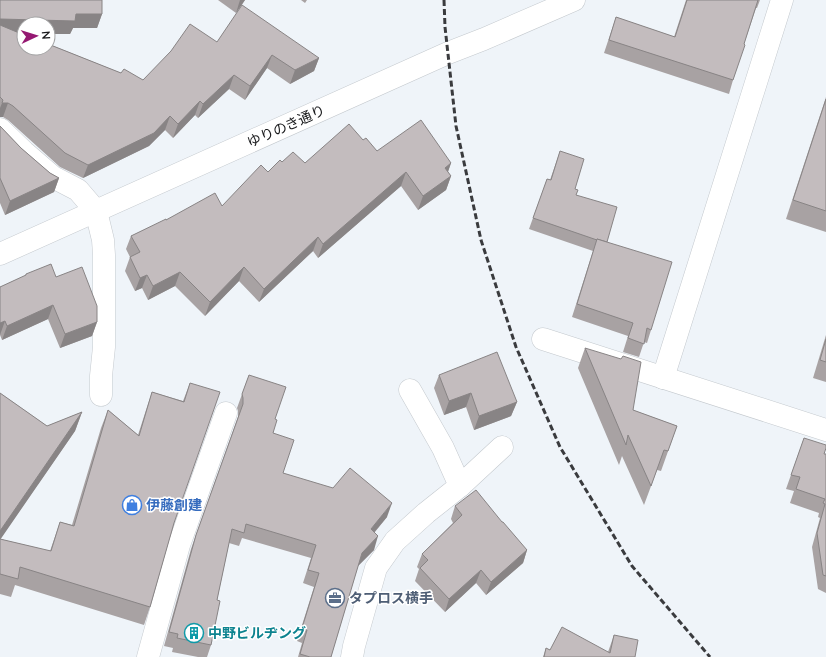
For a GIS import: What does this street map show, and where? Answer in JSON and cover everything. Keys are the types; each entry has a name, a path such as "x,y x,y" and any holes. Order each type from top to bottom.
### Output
{"street":[{"name":"ゆりのき通り","path":"0,254 448,53 574,0"},
{"path":"663,378 782,0"},
{"path":"0,129 53,177 78,190 96,211 103,240 104,255 104,347 100,376 101,396"},
{"path":"543,339 826,430"},
{"path":"410,390 443,448 460,486"},
{"path":"148,657 179,545 226,413"},
{"path":"352,657 376,568 395,541 426,513 460,486 502,447"}],"building":[{"path":"0,0 102,0 102,14 76,14 75,21 56,20 56,16 16,16 16,19 0,19"},
{"path":"687,0 758,0 733,80 609,40 616,17 675,37"},
{"path":"242,5 319,58 295,70 272,55 250,86 234,75 203,104 200,101 178,124 170,116 154,133 88,165 65,153 13,106 8,103 2,103 3,100 0,97 0,25 16,32 16,56 56,56 56,47 121,73 124,69 143,80 171,51 190,24 217,42"},
{"path":"826,99 826,211 793,200"},
{"path":"421,120 451,163 445,168 451,176 423,196 406,172 323,244 318,237 264,289 244,267 210,302 180,272 153,286 147,275 140,278 130,257 140,252 131,236 166,220 215,193 222,206 261,165 268,172 280,160 282,162 293,152 305,163 349,124 363,140 366,138 377,151"},
{"path":"0,126 21,148 50,173 59,178 10,201 0,178"},
{"path":"560,151 584,159 575,189 578,190 576,195 617,207 607,242 533,218 547,179 551,180"},
{"path":"597,239 672,262 651,330 647,328 644,344 628,338 633,323 577,304"},
{"path":"51,264 56,277 82,267 97,306 97,322 65,334 53,305 7,326 5,321 0,323 0,287"},
{"path":"826,339 826,362 820,360"},
{"path":"585,348 621,359 623,356 641,362 633,410 677,426 668,451 664,450 651,486 628,435 626,445"},
{"path":"497,352 517,402 479,416 471,393 449,401 439,375"},
{"path":"249,375 286,387 275,419 277,420 273,433 294,440 283,473 333,488 350,468 392,503 371,529 378,536 362,553 331,657 310,657 300,654 307,630 302,628 319,573 308,570 316,545 246,524 244,533 232,529 217,600 220,601 211,645 177,638 178,634 169,632 196,535 243,404 242,394"},
{"name":"伊藤創建","path":"190,383 220,392 174,523 150,607 20,567 18,579 0,574 0,539 51,551 60,522 74,526 108,410 139,436 152,392 184,402"},
{"path":"0,393 47,426 82,412 0,531"},
{"path":"804,438 826,445 824,454 826,454 826,576 823,575 817,533 825,499 796,489 800,477 791,475"},
{"path":"476,490 527,550 491,582 481,570 449,599 420,568 428,560 422,554 462,515 455,506"},
{"path":"562,627 610,653 614,635 638,640 635,657 544,657 546,648 550,650"}],"railway":[{"path":"444,0 445,27 456,126 481,240 516,347 560,447 632,566 710,657"}],"place":[{"name":"伊藤創建","path":"132,505"},
{"name":"タプロス横手","path":"335,598"},
{"name":"中野ビルヂング","path":"194,633"}]}
